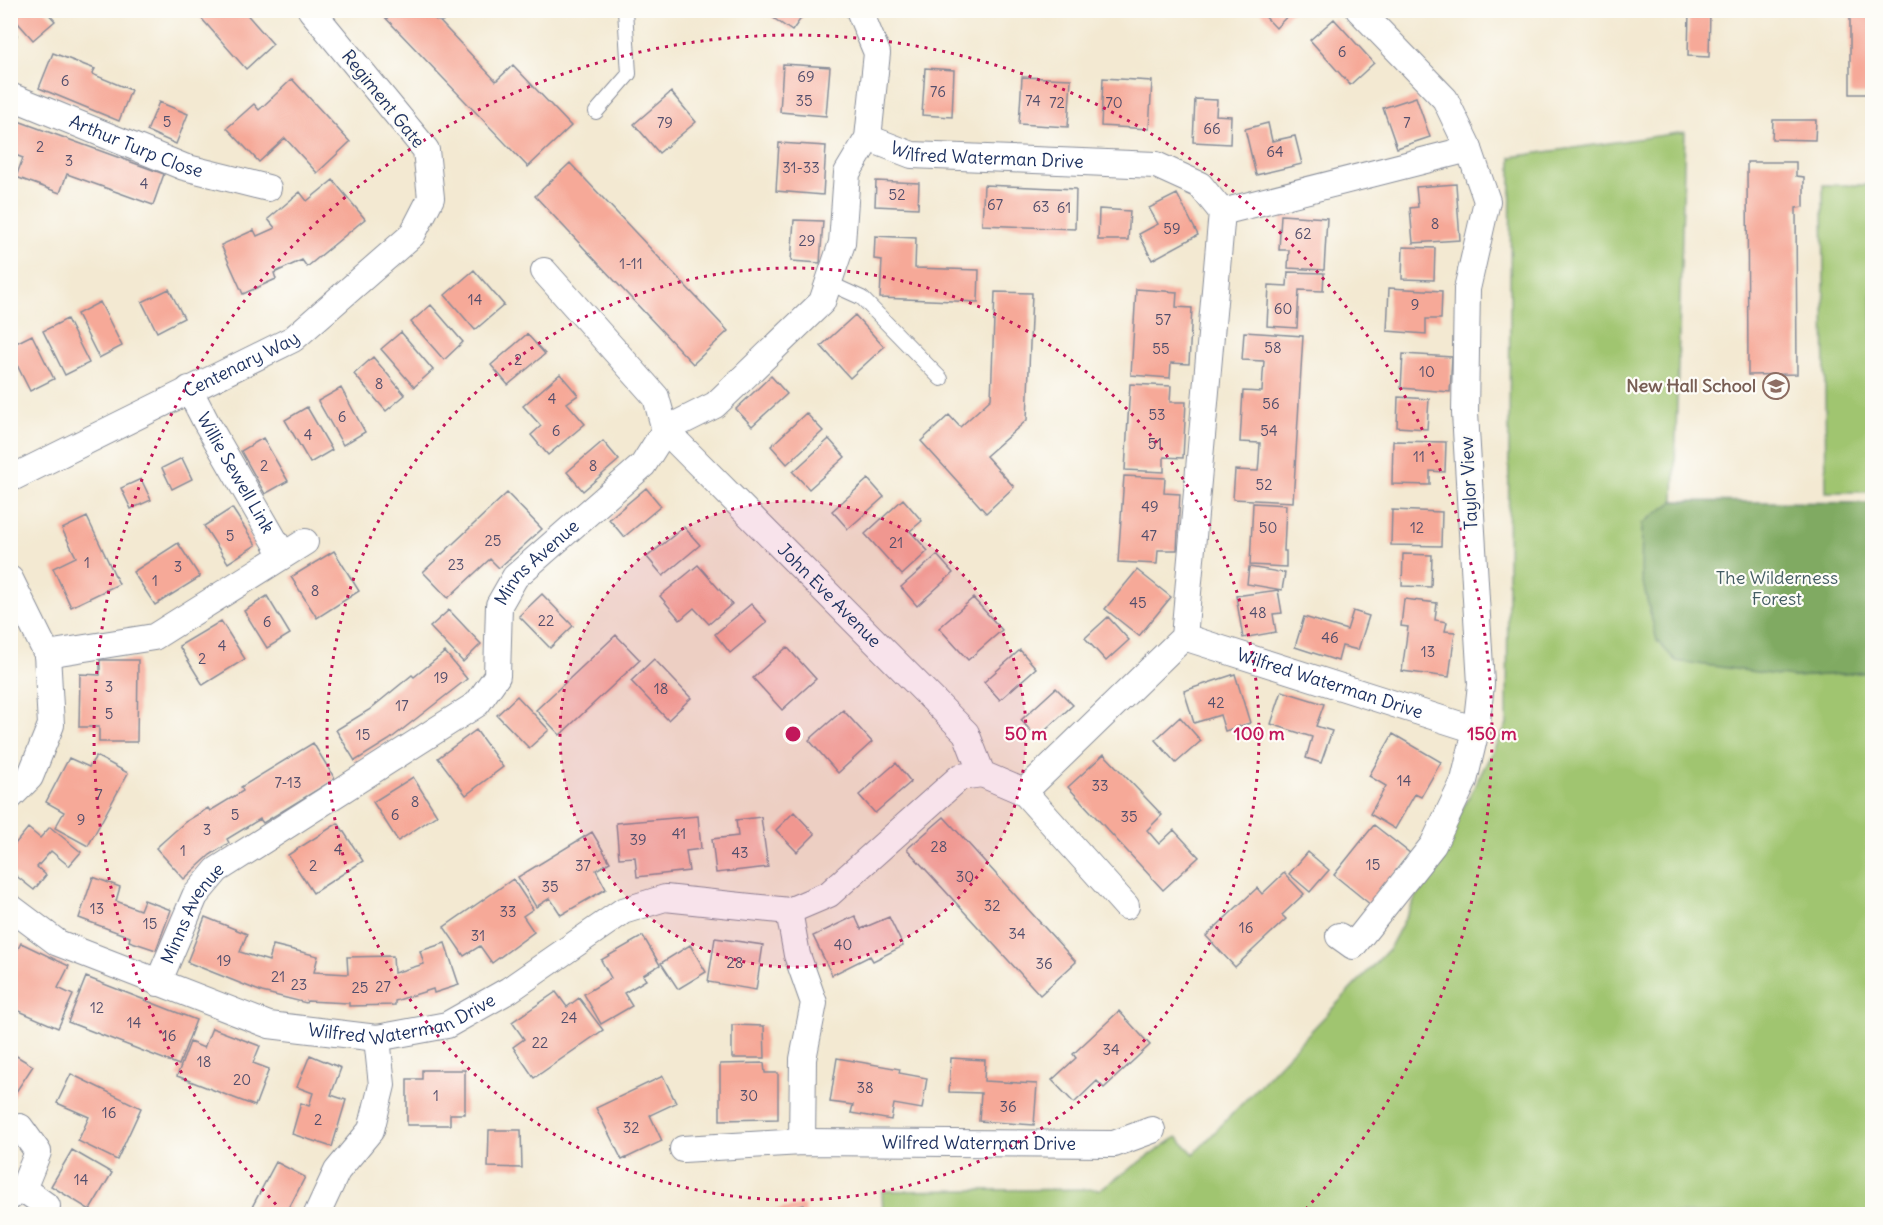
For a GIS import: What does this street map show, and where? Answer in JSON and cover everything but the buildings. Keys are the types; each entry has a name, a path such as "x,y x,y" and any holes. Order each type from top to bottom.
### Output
{"street":[{"name":"Regiment Gate","path":"310,10 426,150 431,198"},
{"name":"Wilfred Waterman Drive","path":"859,10 877,53 868,138 912,155 1156,165 1200,184 1222,212"},
{"name":"Taylor View","path":"1339,936 1353,946 1433,845 1464,782 1476,729 1481,684 1465,413 1467,289 1487,201 1469,149 1445,99 1359,10"},
{"name":"Arthur Turp Close","path":"10,96 184,167 268,188"},
{"path":"665,430 715,405 822,302 842,243 847,173 868,138"},
{"path":"1024,792 1184,637 1222,212 1469,149"},
{"name":"Centenary Way","path":"10,479 293,339 412,235 431,198"},
{"name":"John Eve Avenue","path":"544,271 656,397 665,430 966,733 982,774"},
{"name":"Willie Sewell Link","path":"189,389 283,555"},
{"name":"Minns Avenue","path":"158,983 195,896 217,870 477,704 497,676 499,605 515,577 643,465 665,430"},
{"path":"47,654 154,637 305,542"},
{"path":"10,579 47,654 51,725 30,777 10,797"},
{"name":"Wilfred Waterman Drive","path":"1184,637 1476,729"},
{"name":"Wilfred Waterman Drive","path":"10,907 58,943 269,1025 377,1038 447,1025 508,990 623,911 665,898 789,911 830,894 960,777 982,774"},
{"path":"982,774 1024,792 1126,906"},
{"path":"789,911 796,955 814,1003 803,1059 802,1142"},
{"path":"317,1215 337,1171 371,1130 382,1085 377,1038"},
{"path":"20,1127 38,1152 16,1193 47,1206"},
{"name":"Wilfred Waterman Drive","path":"683,1149 802,1142 1114,1144 1152,1130"}],"lane":[{"path":"440,14 454,10"},
{"path":"596,112 629,74 625,10"},
{"path":"829,283 862,298 941,379"}],"green space":[{"path":"1685,132 1674,501 1642,524 1792,677 1872,672 1872,1214 883,1214 882,1191 1100,1189 1177,1137 1194,1154 1389,949 1507,724 1511,157"},
{"path":"1823,185 1872,185 1872,492 1826,492"},
{"name":"The Wilderness Forest","path":"1674,501 1872,503 1872,672 1792,677 1676,661 1657,641 1641,575 1642,524"}],"place":[{"name":"New Hall School","path":"1776,386"}]}
